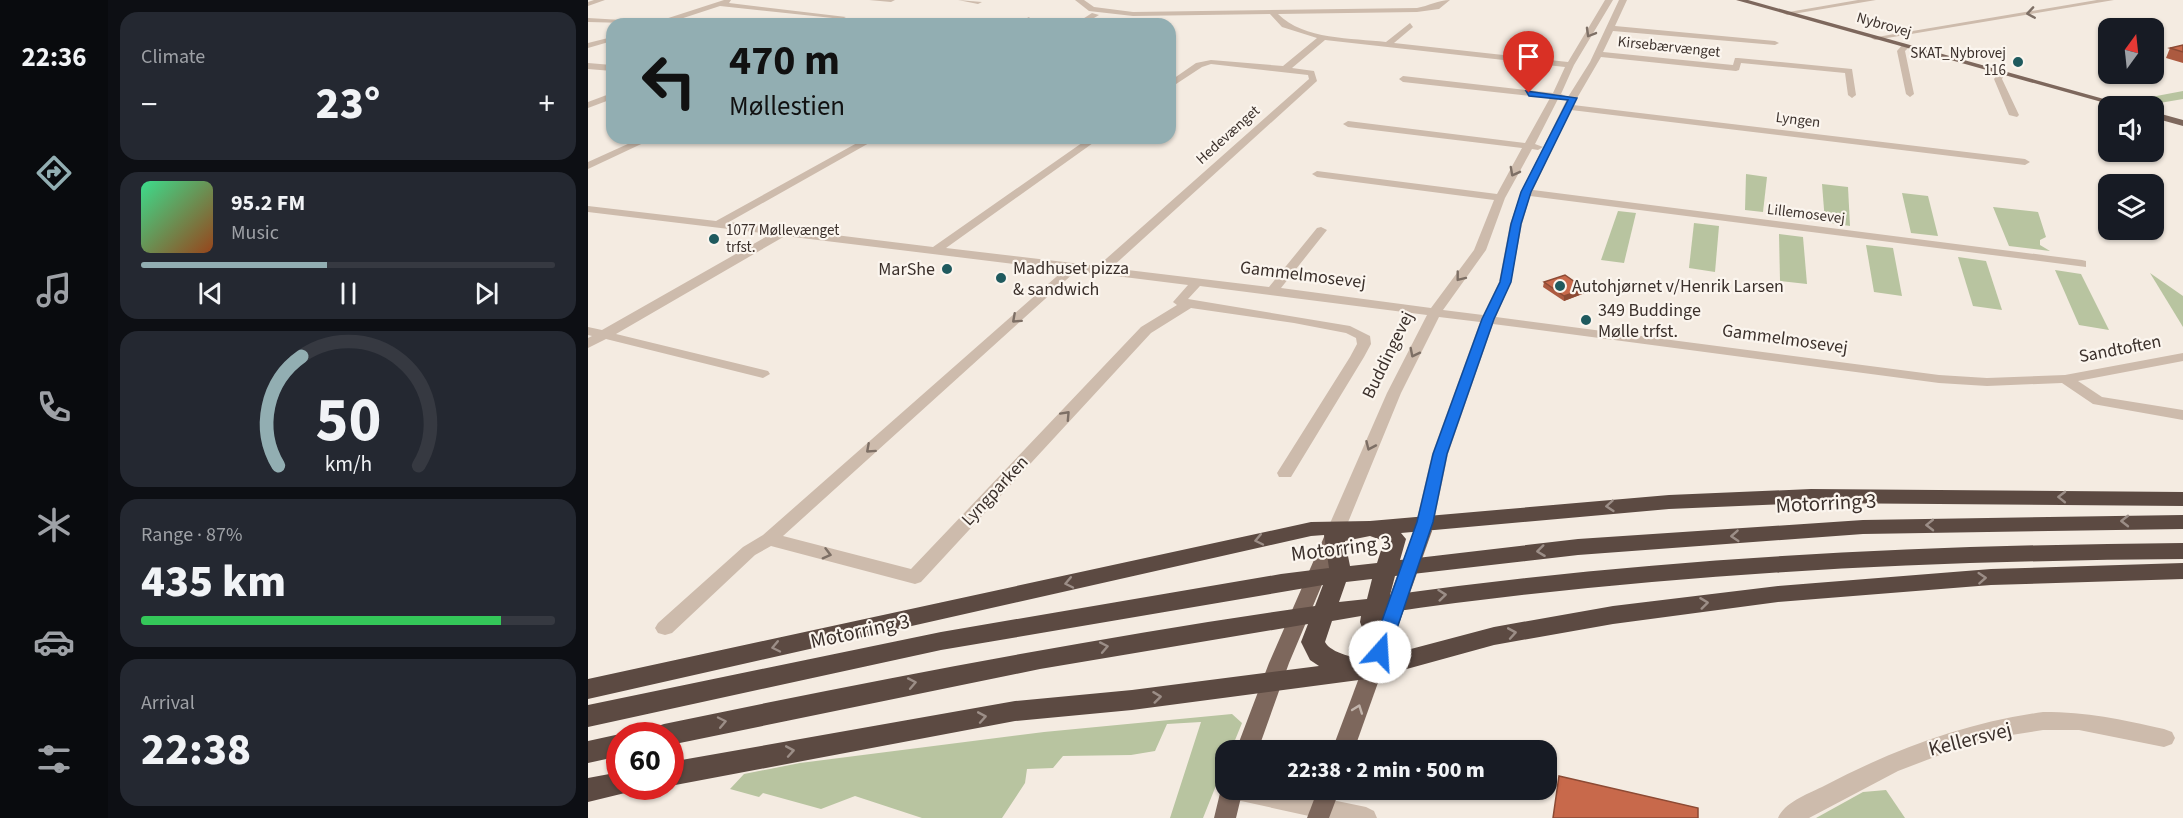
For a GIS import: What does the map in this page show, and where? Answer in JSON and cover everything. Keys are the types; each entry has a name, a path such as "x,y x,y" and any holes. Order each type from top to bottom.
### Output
{"highway":[{"path":"588,689 1311,529 1335,532 1424,526 1669,502 1811,496 2183,499"},
{"name":"Motorring 3","path":"588,716 941,641 1281,582 1578,547 1851,527 2183,522"},
{"path":"1365,529 1388,533 1395,542 1371,622 1377,660"},
{"path":"1335,532 1340,569 1313,642 1314,649 1325,658 1338,663 1377,660"},
{"path":"684,731 857,693 1113,645 1422,597 1641,574 1870,557 2108,550 2183,551"},
{"path":"684,771 1015,711 1132,700 1276,672 1377,660 1612,615 1766,596 1991,577 2183,571"},
{"path":"588,752 606,748"},
{"path":"588,790 606,787"}],"main road":[{"name":"Nybrovej","path":"1740,0 2098,99"},
{"path":"2164,118 2183,123"},
{"path":"1347,740 1424,526"},
{"name":"Buddingevej","path":"1251,740 1276,672 1335,532"},
{"path":"1225,818 1229,800"}],"street":[{"path":"588,4 601,0"},
{"path":"676,18 731,0"},
{"path":"873,0 891,0"},
{"path":"962,0 978,2"},
{"path":"1079,0 1092,9 1117,13 1417,10 1436,7 1446,0"},
{"name":"Buddingevej","path":"1335,532 1394,393 1435,312 1480,250 1500,198 1530,146 1570,65 1609,0"},
{"path":"1424,526 1440,454 1488,319 1505,282 1516,224 1526,192 1570,103 1598,54 1623,0"},
{"path":"1787,13 1872,0"},
{"path":"1875,38 2110,0"},
{"path":"720,4 842,17"},
{"path":"1272,12 1286,25 1323,37 1570,65"},
{"path":"1090,18 1095,15"},
{"path":"588,20 606,21"},
{"path":"1387,45 1410,24"},
{"path":"1609,27 1775,44"},
{"path":"1176,81 1198,65 1211,62 1285,69 1323,37"},
{"path":"588,46 606,41"},
{"path":"1906,46 1901,51 1910,94"},
{"name":"Kirsebærvænget","path":"1598,54 1736,68 1738,60 1849,70 1852,95"},
{"path":"588,66 606,68"},
{"name":"Hedevænget","path":"1101,270 1314,79 1311,73 1285,69"},
{"path":"2001,73 1998,79 2014,116"},
{"name":"Lyngen","path":"1403,80 1556,96 1570,103 2025,162"},
{"path":"588,105 606,98"},
{"path":"1348,124 1547,148"},
{"path":"588,166 636,144"},
{"path":"720,223 862,144"},
{"path":"937,249 1086,144"},
{"path":"1317,174 1500,198"},
{"name":"Lillemosevej","path":"1526,192 2082,264"},
{"name":"Gammelmosevej","path":"588,209 1075,266 1939,379 1987,382 2065,379"},
{"path":"1272,291 1321,230"},
{"path":"588,344 786,231"},
{"path":"665,628 749,551 769,539 1075,266"},
{"path":"1197,282 1179,302 1186,305 1294,319 1350,330 1363,336 1364,344 1357,357 1285,472"},
{"name":"Lyngparken","path":"769,539 915,577 1146,330 1186,305"},
{"path":"588,331 763,374"},
{"name":"Sandtoften","path":"2065,379 2183,357"},
{"path":"2065,379 2098,400 2183,415"},
{"name":"Kellersvej","path":"1789,818 1813,803 1903,757 1979,733 2046,721 2079,721 2164,738"},
{"path":"1295,800 1323,805 1366,818"}],"green space":[{"path":"2183,91 2183,99 2164,102 2164,96 2156,96"},
{"path":"1746,174 1767,177 1763,212 1745,210"},
{"path":"1822,184 1848,187 1850,226 1825,222"},
{"path":"1902,193 1928,196 1938,236 1911,233"},
{"path":"1993,207 2038,212 2046,237 2040,240 2040,245 2050,251 2009,246"},
{"path":"1618,211 1636,213 1624,263 1601,260"},
{"path":"1694,223 1719,226 1715,272 1689,268"},
{"path":"1779,234 1803,237 1807,284 1780,281"},
{"path":"1866,245 1893,248 1902,296 1874,292"},
{"path":"1958,257 1986,261 2002,310 1973,306"},
{"path":"2055,270 2081,274 2109,330 2079,325"},
{"path":"2150,273 2183,296 2183,327"},
{"path":"1232,714 1242,723 1235,740 1215,740 1215,788 1203,818 1170,818 1201,722 1167,724 1155,751 1131,755 1063,756 1053,768 1027,769 1025,783 1002,818 922,818 855,796 821,809 763,793 759,797 730,789 744,774 800,763 1044,732"},
{"path":"1886,790 1905,818 1816,818 1863,792"}],"building":[{"path":"2183,45 2183,52 2170,48"},
{"path":"1565,275 1585,289 1564,296 1544,282"},
{"path":"1559,776 1698,808 1698,818 1553,818"}],"place":[{"name":"SKAT_Nybrovej 116","path":"2018,62"},
{"name":"1077 Møllevænget trfst.","path":"714,239"},
{"name":"MarShe","path":"947,269"},
{"name":"Madhuset pizza & sandwich","path":"1001,278"},
{"name":"Autohjørnet v/Henrik Larsen","path":"1560,286"},
{"name":"349 Buddinge Mølle trfst.","path":"1586,320"}],"route":[{"path":"1380,652 1425,522 1440,454 1488,319 1505,282 1516,224 1526,192 1573,98 1529,93"}]}
